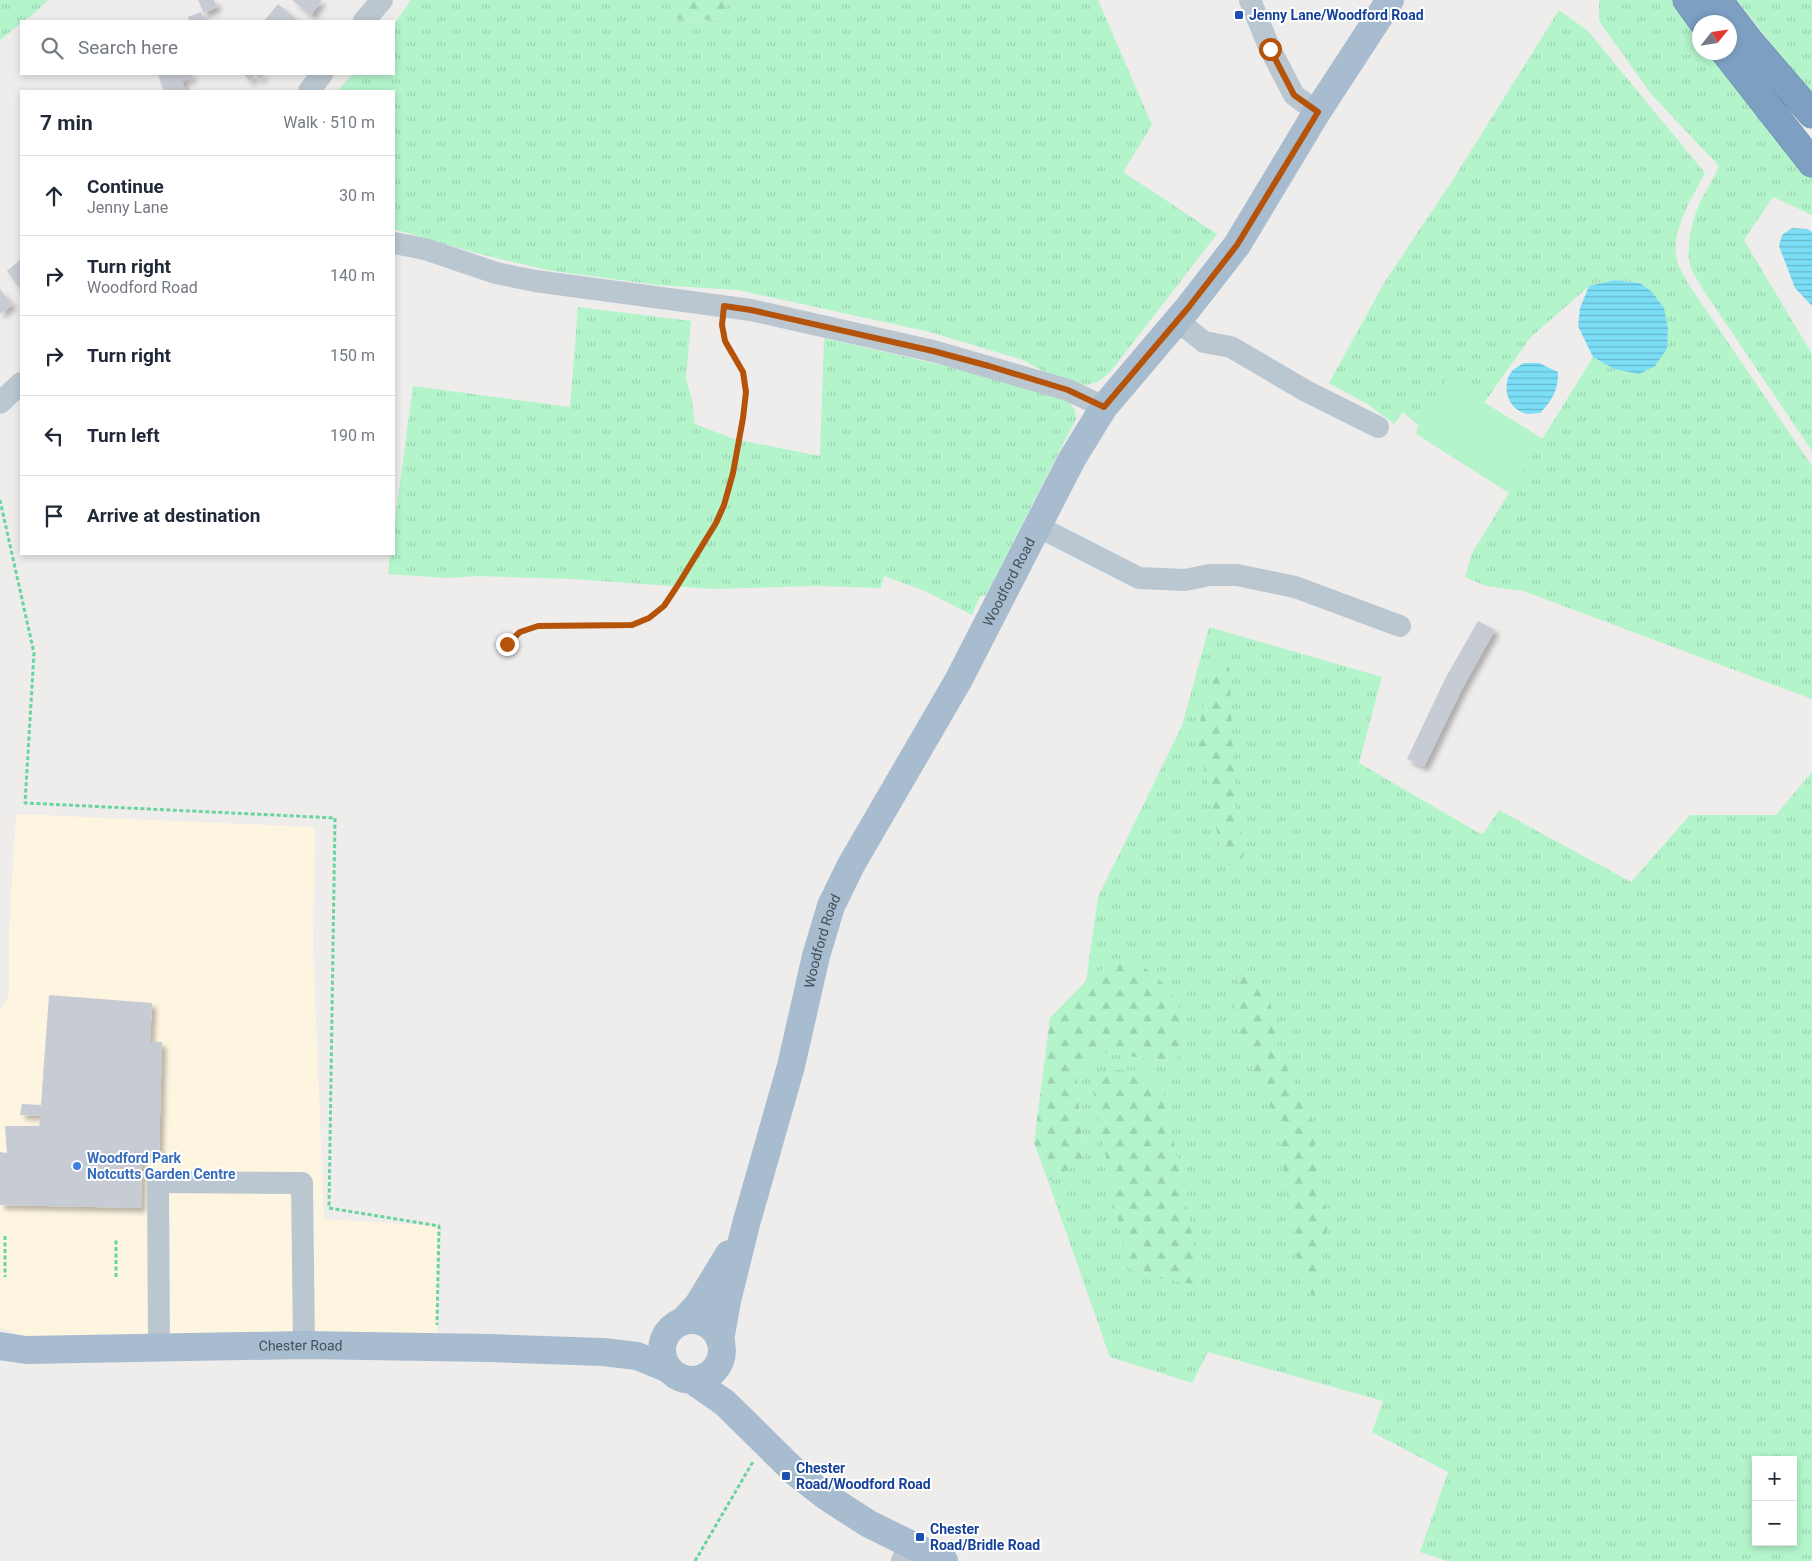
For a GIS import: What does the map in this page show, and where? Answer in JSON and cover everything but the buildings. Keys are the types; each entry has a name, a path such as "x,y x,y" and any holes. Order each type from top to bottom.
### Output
{"highway":[{"path":"1687,0 1698,15"},
{"path":"1718,0 1751,43 1812,114"},
{"path":"1731,60 1812,163"}],"main road":[{"name":"Woodford Road","path":"721,1348 727,1301 746,1224 791,1066 816,956 831,906 851,865 958,681 1072,459 1104,407 1178,321 1237,245 1318,112 1390,0"},
{"name":"Woodford Road","path":"677,1324 698,1305 717,1276 746,1224"},
{"path":"692,1320 701,1321 716,1332 721,1348 717,1365 702,1378 681,1374 664,1362 662,1343 666,1334 677,1324 692,1320"},
{"name":"Chester Road","path":"603,1352 647,1339 677,1324"},
{"name":"Chester Road","path":"0,1346 26,1350 304,1345 437,1347 603,1352 636,1356 681,1374 725,1403 796,1473 827,1497 869,1524 906,1553 944,1561"},
{"name":"Chester Road","path":"721,1348 728,1378 765,1441"}],"street":[{"path":"365,20 382,0"},
{"path":"1250,0 1270,49 1294,95 1318,112"},
{"path":"310,90 321,75"},
{"path":"395,243 425,249 496,273 535,282 751,310 933,351 1068,390 1104,407"},
{"path":"1178,321 1204,342 1231,347 1306,391 1378,427"},
{"path":"0,403 20,384"},
{"path":"1037,526 1139,578 1185,580 1209,575 1237,576 1295,587 1400,626"},
{"path":"159,1349 158,1182 302,1183 304,1345"}],"path":[{"path":"507,644 520,632 538,626 632,625 649,618 664,606 676,588 716,523 724,505 733,473 743,418 746,392 743,372 725,341 722,325 724,306"},
{"path":"0,500 34,653 25,803 335,818 328,1208 440,1226 437,1347"},
{"path":"5,1236 5,1277"},
{"path":"116,1239 116,1277"},
{"path":"695,1561 765,1441"}],"shaded area":[{"path":"16,814 315,827 313,946 324,1219 439,1226 437,1336 30,1339 0,1328 0,1010 9,995 9,931"}],"green space":[{"path":"0,0 48,0 25,20 20,20 20,24 0,40"},
{"path":"411,0 671,0 670,19 724,20 727,0 1098,0 1152,125 1123,172 1217,234 1111,371 1098,382 1086,385 1076,384 1050,375 1023,360 930,332 738,290 657,285 547,270 476,253 395,229 395,90 338,90 352,75 395,75 395,23"},
{"path":"671,0 727,0 725,20 670,19"},
{"path":"1599,0 1676,0 1692,21 1692,60 1722,60 1812,175 1812,215 1773,197 1744,240 1812,354 1812,451 1702,288 1691,268 1689,246 1693,221 1700,202 1719,166 1652,95 1599,21"},
{"path":"1737,0 1812,0 1812,96"},
{"path":"1559,10 1588,31 1705,173 1688,205 1679,229 1676,241 1678,264 1687,282 1812,466 1812,699 1523,591 1486,586 1465,577 1472,553 1593,357 1614,369 1655,366 1667,349 1668,328 1652,292 1640,283 1615,280 1589,286 1530,338 1484,403 1447,380 1418,425 1403,412 1394,424 1369,405 1329,383 1384,283 1452,181"},
{"path":"578,307 691,321 686,378 692,400 695,424 734,439 820,456 824,338 1010,381 1069,402 1075,410 1076,419 986,595 980,596 972,615 925,591 884,576 881,588 816,586 714,589 572,579 477,576 446,578 388,574 390,555 395,555 395,520 413,386 570,407"},
{"path":"1447,379 1543,439 1509,493 1416,434 1418,425"},
{"path":"1209,627 1382,677 1359,763 1479,833 1483,834 1499,810 1631,882 1690,815 1776,815 1812,772 1812,1561 1447,1561 1420,1552 1448,1472 1372,1432 1383,1401 1208,1352 1192,1383 1110,1357 1048,1181 1083,1160 1077,1080 1095,1052 1169,1061 1113,962 1086,981 1098,897 1182,726"},
{"path":"1229,665 1236,813 1245,847 1241,865 1224,865 1197,735 1209,682 1215,666"},
{"path":"1113,962 1139,963 1168,987 1184,1019 1187,1053 1169,1061 1095,1052 1077,1080 1083,1161 1048,1181 1034,1143 1050,1018 1086,981"},
{"path":"1242,964 1268,989 1278,1046 1311,1121 1328,1226 1314,1297 1302,1282 1289,1209 1278,1123 1233,1016"},
{"path":"1113,1070 1145,1071 1164,1092 1200,1275 1193,1284 1140,1275 1127,1267 1092,1084"}],"water":[{"path":"1792,228 1808,229 1812,232 1812,306 1795,288 1779,246 1782,235"},
{"path":"1615,280 1640,283 1652,292 1664,308 1668,328 1667,349 1655,366 1639,374 1614,369 1593,357 1578,326 1580,308 1589,286"},
{"path":"1524,363 1539,363 1558,372 1554,394 1540,413 1526,414 1518,410 1513,406 1507,394 1506,388 1509,375 1514,369"}],"place":[{"name":"Jenny Lane/Woodford Road","path":"1239,15"},
{"name":"Woodford Park Notcutts Garden Centre","path":"77,1166"},
{"name":"Chester Road/Woodford Road","path":"786,1476"},
{"name":"Chester Road/Bridle Road","path":"920,1537"}],"route":[{"path":"507,644 520,632 538,626 580,624 632,625 649,618 664,606 676,588 716,523 724,505 733,473 743,418 746,392 743,372 725,341 722,325 724,306 751,310 933,351 1068,390 1104,407 1213,278 1237,245 1318,112 1294,95 1270,49"}]}
